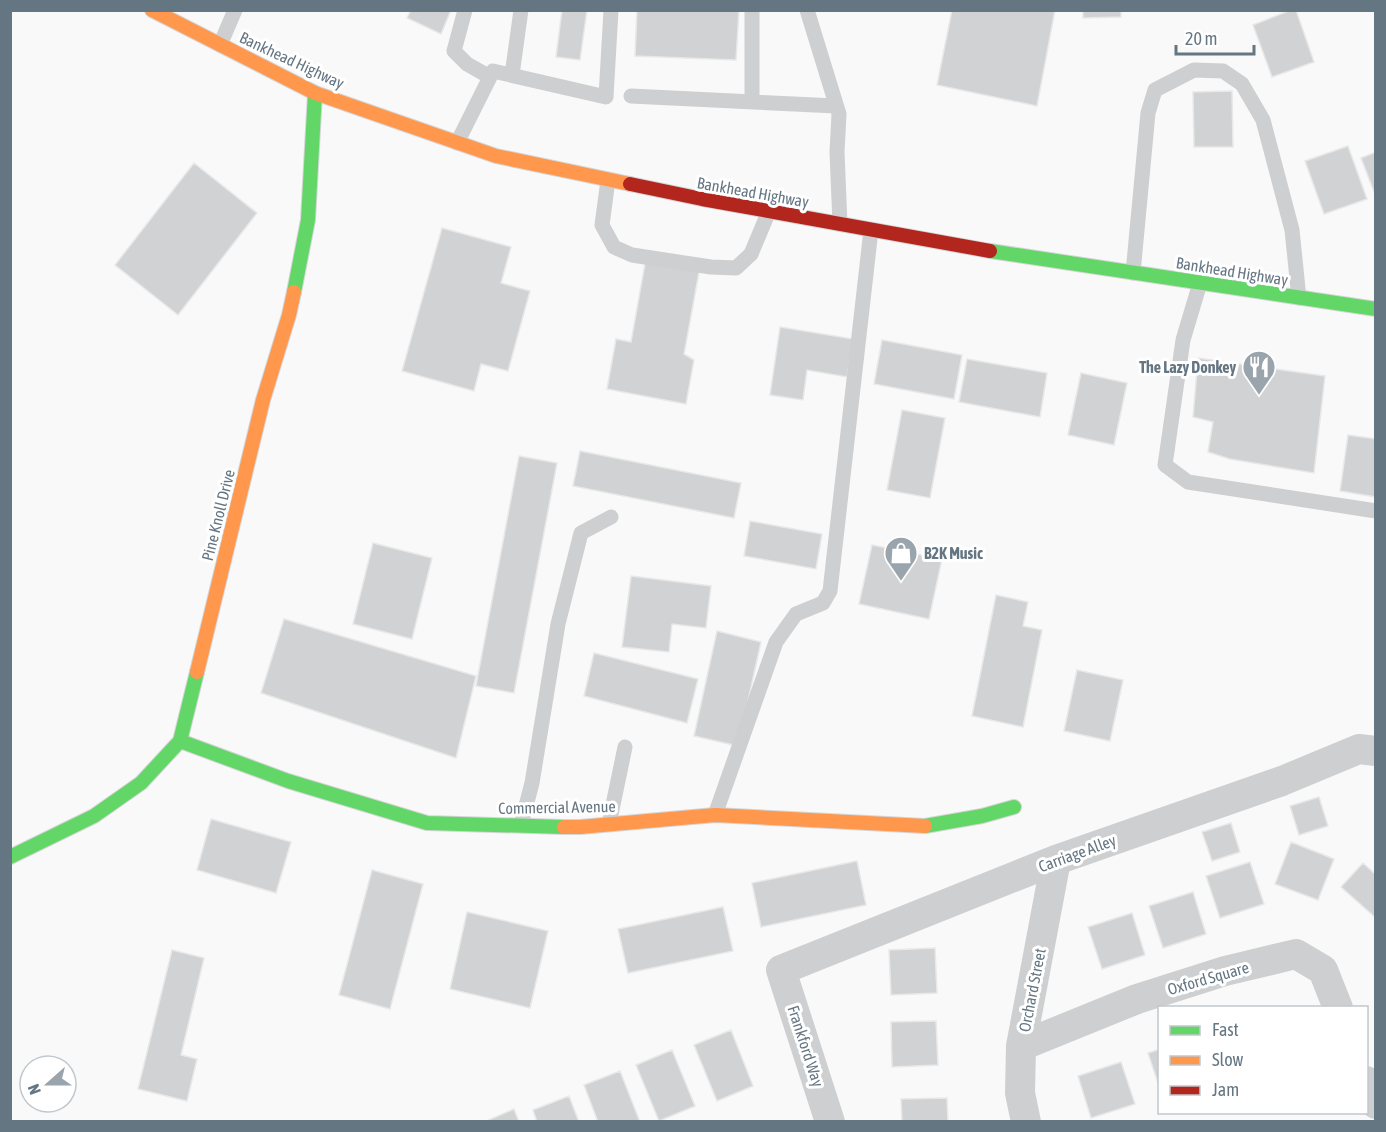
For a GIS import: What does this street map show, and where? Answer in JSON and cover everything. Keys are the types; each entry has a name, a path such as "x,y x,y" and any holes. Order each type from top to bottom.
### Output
{"street":[{"name":"Bankhead Highway","path":"152,10 315,93 496,156 769,211 996,252 1376,309"},
{"name":"Pine Knoll Drive","path":"10,857 93,816 141,783 180,741 263,400 291,304 308,220 315,93"},
{"name":"Commercial Avenue","path":"180,741 288,781 427,823 580,827 715,815 923,826 982,816 1014,807"},
{"name":"Carriage Alley","path":"781,970 1056,860 1282,781 1359,749 1376,751"},
{"name":"Orchard Street","path":"1026,1122 1020,1093 1021,1046 1056,860"},
{"name":"Oxford Square","path":"1021,1046 1137,999 1225,971 1296,954 1323,970 1337,1006"},
{"name":"Frankford Way","path":"781,970 820,1119"}],"lane":[{"path":"220,45 234,10"},
{"path":"465,10 454,51 467,64 490,77"},
{"path":"512,75 521,10"},
{"path":"457,143 494,71 606,97 611,10"},
{"path":"752,10 752,101"},
{"path":"807,10 839,114 837,152 840,224"},
{"path":"1133,273 1148,113 1155,90 1194,70 1223,71 1242,84 1263,120 1292,230 1299,298"},
{"path":"630,96 836,106"},
{"path":"608,180 602,225 614,247 632,255 711,267 736,268 751,254 769,211"},
{"path":"715,815 776,642 796,614 823,603 830,591 871,230"},
{"path":"1200,283 1183,340 1165,465 1188,482 1376,511"},
{"path":"521,825 532,783 558,624 581,533 611,517"},
{"path":"609,824 625,747"}],"building":[{"path":"411,10 451,10 441,34 407,18"},
{"path":"562,10 587,10 580,60 556,57"},
{"path":"637,10 739,10 736,60 635,56"},
{"path":"952,10 1055,10 1037,106 937,85"},
{"path":"1083,10 1121,10 1121,17 1083,18"},
{"path":"1296,10 1314,62 1272,77 1253,25"},
{"path":"1232,91 1233,147 1194,147 1193,92"},
{"path":"1348,146 1367,199 1324,214 1305,161"},
{"path":"1376,152 1376,197 1361,158"},
{"path":"194,163 257,213 178,315 115,265"},
{"path":"442,228 511,247 501,283 530,291 508,371 481,364 474,391 402,371"},
{"path":"646,258 700,267 684,354 694,360 686,404 607,389 616,339 631,342"},
{"path":"780,327 853,339 847,377 807,370 803,400 770,395"},
{"path":"882,340 962,355 954,399 874,384"},
{"name":"The Lazy Donkey","path":"1198,358 1325,376 1314,473 1230,459 1208,452 1213,422 1193,417"},
{"path":"967,359 1047,373 1040,417 959,402"},
{"path":"1081,373 1127,383 1114,445 1068,435"},
{"path":"902,410 945,418 930,498 887,490"},
{"path":"1348,435 1376,439 1376,497 1340,491"},
{"path":"580,451 741,483 734,518 573,486"},
{"path":"519,456 557,463 514,693 476,686"},
{"path":"750,521 822,534 816,569 744,556"},
{"path":"373,543 432,558 412,639 353,624"},
{"name":"B2K Music","path":"872,545 942,559 929,619 859,604"},
{"path":"631,576 711,586 706,628 672,624 669,652 622,647"},
{"path":"996,595 1028,602 1023,626 1042,630 1023,727 972,716"},
{"path":"284,619 476,676 456,758 261,693"},
{"path":"717,631 761,642 738,746 694,736"},
{"path":"594,653 698,679 687,723 584,696"},
{"path":"1077,670 1123,680 1110,741 1064,731"},
{"path":"1319,797 1328,826 1299,835 1290,806"},
{"path":"211,819 291,842 276,893 197,870"},
{"path":"1231,823 1240,852 1212,861 1202,832"},
{"path":"1291,842 1334,859 1318,900 1275,884"},
{"path":"857,861 866,905 761,927 752,883"},
{"path":"1250,862 1264,904 1220,918 1206,876"},
{"path":"1363,863 1374,873 1376,871 1376,918 1341,887"},
{"path":"372,870 423,884 390,1009 339,995"},
{"path":"1193,892 1206,934 1163,948 1149,906"},
{"path":"723,907 733,951 628,973 618,929"},
{"path":"467,912 548,931 530,1008 450,989"},
{"path":"1132,913 1145,955 1102,969 1088,927"},
{"path":"935,948 937,993 891,995 889,950"},
{"path":"172,950 204,958 181,1055 197,1059 187,1101 138,1089"},
{"path":"936,1021 938,1065 892,1067 891,1022"},
{"path":"731,1030 753,1086 717,1101 694,1045"},
{"path":"672,1050 695,1106 659,1121 636,1065"},
{"path":"1158,1050 1158,1083 1148,1053"},
{"path":"1121,1062 1135,1104 1091,1118 1078,1076"},
{"path":"620,1071 640,1122 598,1122 584,1085"},
{"path":"569,1096 579,1122 537,1122 533,1110"},
{"path":"947,1098 948,1122 902,1122 901,1099"},
{"path":"514,1109 519,1122 484,1122"}],"traffic: fast":[{"path":"294,292 308,220 315,93"},
{"path":"990,251 1376,309"},
{"path":"10,857 94,816 141,783 180,741 197,672"},
{"path":"180,741 288,781 427,823 564,827"},
{"path":"925,826 982,816 1014,807"}],"traffic: slow":[{"path":"152,10 315,93 496,156 630,184"},
{"path":"197,672 263,400 294,292"},
{"path":"564,827 715,815 925,826"}],"traffic: jam":[{"path":"630,184 990,251"}],"place":[{"name":"The Lazy Donkey","path":"1259,396"},
{"name":"B2K Music","path":"901,582"}]}
